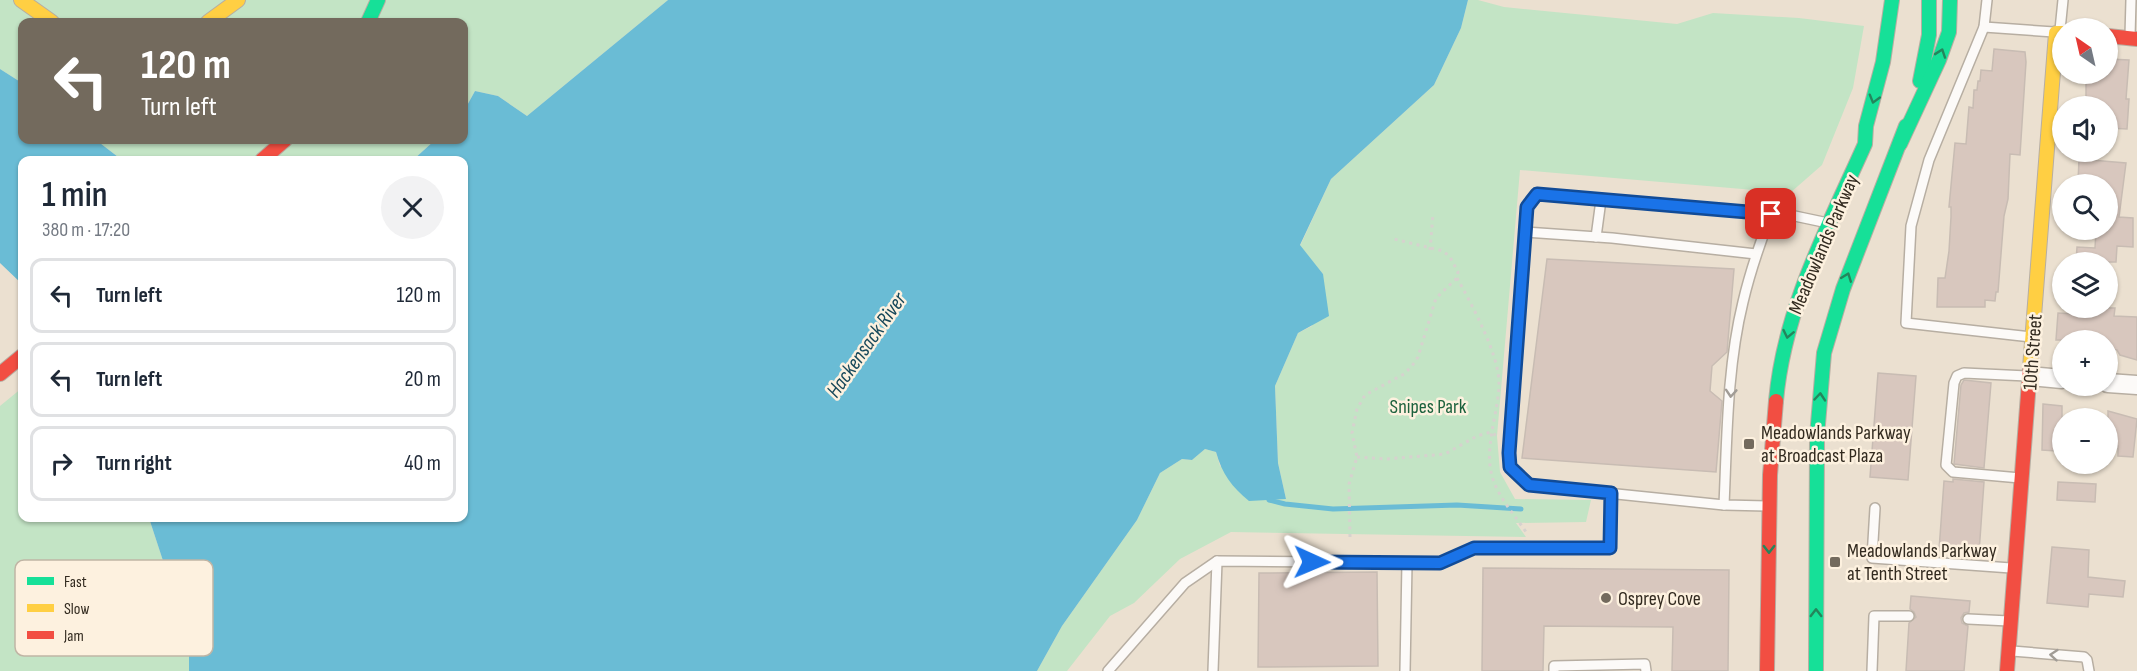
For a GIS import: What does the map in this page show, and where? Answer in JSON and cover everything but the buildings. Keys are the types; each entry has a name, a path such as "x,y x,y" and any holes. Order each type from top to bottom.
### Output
{"main road":[{"path":"21,0 46,18"},
{"path":"213,18 238,0"},
{"path":"370,18 378,0"},
{"name":"Meadowlands Parkway","path":"1767,671 1769,507 1778,382 1793,313 1865,144 1864,129 1875,98 1887,42 1892,0"},
{"name":"Meadowlands Parkway","path":"1816,671 1817,436 1824,353 1843,289 1919,89 1929,35 1929,0"},
{"path":"1900,144 1939,60 1949,32 1950,0"},
{"path":"2118,37 2133,38"},
{"name":"10th Street","path":"2007,671 2055,84"},
{"path":"1865,144 1876,135 1883,117"},
{"path":"267,156 281,144"},
{"path":"0,374 18,359"}],"street":[{"path":"2030,376 2052,378"},
{"path":"2118,384 2137,385"}],"lane":[{"path":"1987,0 1984,27 1929,160 1911,226 1906,323 2033,337"},
{"path":"2061,18 2063,0"},
{"path":"2131,0 2133,38"},
{"path":"1984,27 2052,32"},
{"path":"1769,507 1529,485 1510,467 1509,446 1527,207 1537,194 1771,214 1830,224"},
{"path":"1596,237 1601,200"},
{"path":"1724,504 1732,369 1742,304 1756,254 1771,214"},
{"path":"1525,232 1756,254"},
{"path":"2022,478 1953,472 1946,465 1954,382 1957,376 1964,374 2030,376"},
{"path":"1108,671 1185,583 1217,561 1440,563 1474,548 1610,548 1611,493"},
{"path":"1875,508 1872,558 2015,568"},
{"path":"1214,671 1217,561"},
{"path":"1405,671 1407,563"},
{"path":"1872,671 1874,616 1909,616"},
{"path":"1968,619 2011,622"},
{"path":"2009,651 2084,657 2087,660 2089,671"},
{"path":"1554,671 1554,666 1645,664 1646,671"}],"path":[{"path":"1430,250 1433,214"},
{"path":"1350,537 1350,489 1357,457 1352,433 1357,409 1365,395 1404,374 1412,366 1418,357 1436,298 1457,278 1458,272 1450,257 1443,251 1430,250 1394,239"},
{"path":"1457,278 1479,318 1493,354 1499,382 1495,420 1491,432 1491,468 1501,495 1521,524"},
{"path":"1357,457 1387,459 1444,454 1477,436 1491,432 1497,436"}],"green space":[{"path":"0,0 668,0 527,116 498,96 475,91 468,104 468,18 18,18 18,80 0,69"},
{"name":"Snipes Park","path":"1468,0 1478,0 1504,7 1677,24 1713,13 1799,18 1864,26 1853,88 1822,165 1790,193 1520,170 1497,436 1500,472 1515,499 1591,500 1586,522 1516,523 1526,537 1231,532 1180,559 1134,603 1110,616 1067,671 1037,671 1062,626 1137,520 1160,473 1182,459 1192,460 1205,449 1216,452 1220,466 1286,499 1278,463 1275,386 1298,333 1312,326 1323,274 1300,246 1331,179 1434,85 1461,28"},
{"path":"101,144 431,144 417,156 117,156"},
{"path":"18,391 18,522 150,522 163,560 15,560 15,656 194,656 196,661 192,671 0,671 0,406"}],"water":[{"name":"Hackensack River","path":"668,0 1468,0 1461,28 1434,85 1331,179 1300,245 1323,274 1329,316 1298,333 1275,386 1278,463 1286,499 1249,501 1228,480 1216,452 1205,449 1192,460 1182,459 1160,473 1137,520 1062,626 1037,671 189,671 189,656 213,656 213,560 163,560 150,522 468,522 468,156 417,156 431,144 468,144 468,104 475,91 498,96 527,116"},
{"path":"0,69 18,80 18,144 101,144 117,156 18,156 18,280 0,263"}],"waterway":[{"path":"1269,500 1333,509 1457,505 1521,509"}],"traffic: fast":[{"path":"370,18 378,0"},
{"path":"1776,401 1788,334 1798,301 1865,144 1866,126 1883,62 1892,0"},
{"path":"1920,81 1929,35 1929,0"},
{"path":"1900,144 1939,60 1949,32 1950,0"},
{"path":"1816,671 1817,436 1824,353 1843,289 1906,126"}],"traffic: slow":[{"path":"21,0 46,18"},
{"path":"213,18 238,0"},
{"path":"2030,368 2052,84"}],"traffic: jam":[{"path":"2118,37 2137,39"},
{"path":"267,156 280,144"},
{"path":"0,374 18,359"},
{"path":"2007,671 2030,368"},
{"path":"1767,671 1770,475 1776,401"}],"place":[{"name":"Meadowlands Parkway at Broadcast Plaza","path":"1749,444"},
{"name":"Meadowlands Parkway at Tenth Street","path":"1835,562"},
{"name":"Osprey Cove","path":"1606,598"}],"route":[{"path":"1312,562 1440,563 1474,548 1610,548 1611,493 1529,485 1510,467 1509,453 1527,207 1537,194 1771,214"}]}
